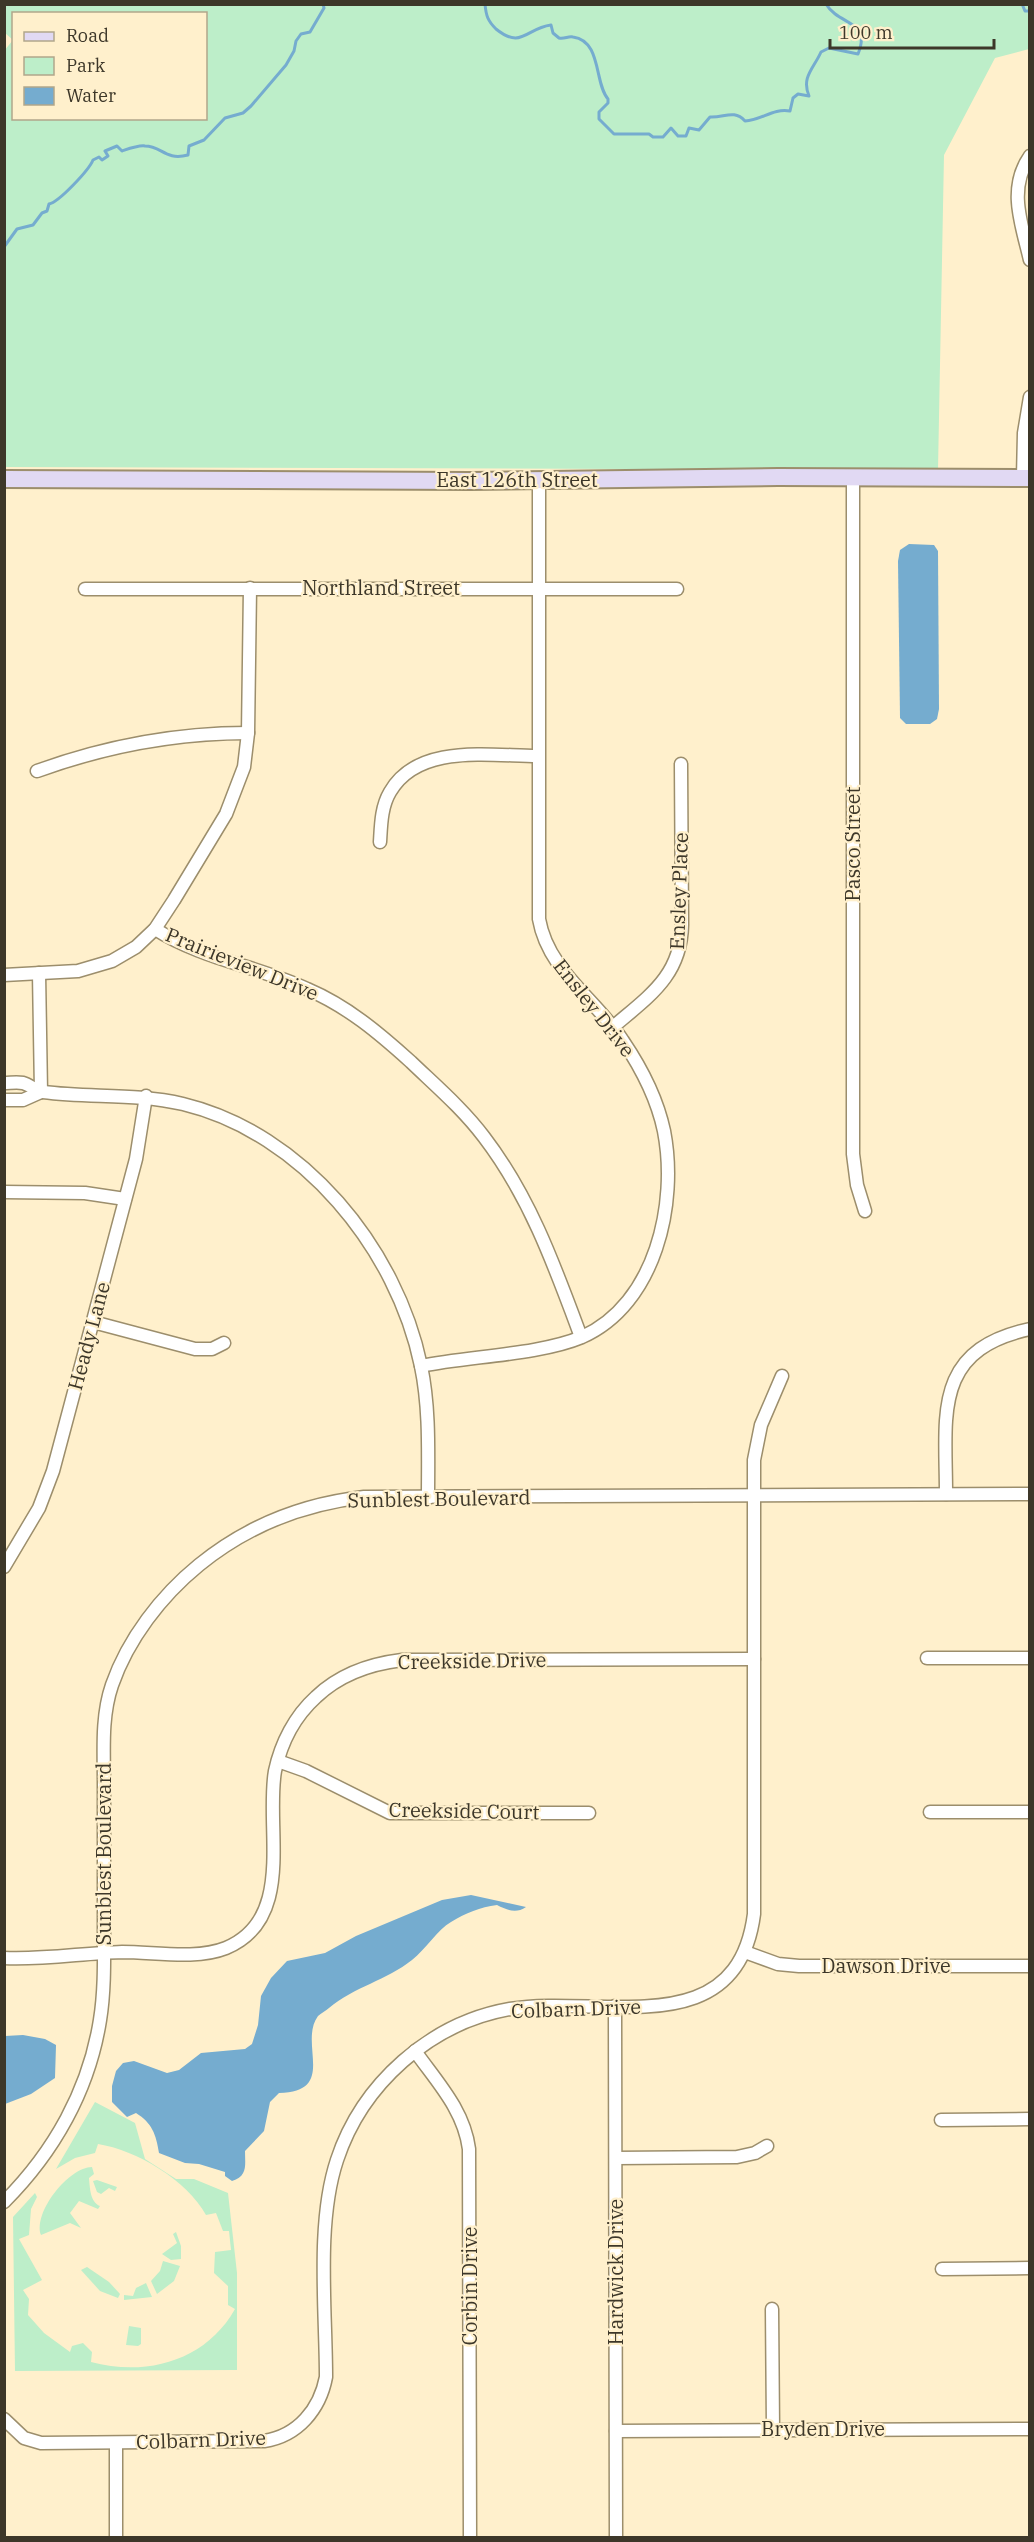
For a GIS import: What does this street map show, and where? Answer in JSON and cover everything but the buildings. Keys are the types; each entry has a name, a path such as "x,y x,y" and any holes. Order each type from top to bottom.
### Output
{"main road":[{"name":"East 126th Street","path":"4,478 539,480 1026,477"}],"street":[{"path":"1029,156 1022,168 1017,194 1029,260"},
{"path":"1026,477 1024,433 1029,397"},
{"name":"Pasco Street","path":"853,477 853,1154 857,1185 866,1211"},
{"name":"Ensley Drive","path":"421,1365 546,1347 581,1337 611,1319 636,1288 652,1255 666,1209 667,1157 660,1116 644,1073 613,1027 557,963 545,943 540,927 537,900 539,480"},
{"path":"4,975 78,971 104,965 129,952 155,929 232,803 244,767 248,733 250,588"},
{"name":"Northland Street","path":"85,589 677,589"},
{"path":"37,771 80,756 134,742 188,735 248,733"},
{"path":"380,842 383,815 390,792 407,774 422,764 450,757 537,756"},
{"name":"Ensley Place","path":"613,1027 664,981 675,964 680,950 682,925 681,764"},
{"name":"Prairieview Drive","path":"155,929 194,950 290,982 335,1003 375,1030 439,1088 484,1137 516,1184 544,1241 581,1337"},
{"path":"39,974 41,1092"},
{"path":"4,1083 22,1083 41,1092 146,1096 200,1108 241,1127 282,1152 329,1192 362,1233 384,1269 409,1323 421,1365 426,1402 428,1498"},
{"path":"4,1100 23,1100 41,1092"},
{"name":"Heady Lane","path":"4,1567 39,1508 50,1478 144,1126 146,1096"},
{"path":"4,1192 86,1192 125,1199"},
{"path":"93,1322 195,1349 212,1349 224,1343"},
{"path":"946,1494 946,1403 958,1372 966,1360 989,1341 1029,1329"},
{"name":"Colbarn Drive","path":"116,2538 116,2443 270,2440 292,2430 313,2411 320,2398 326,2377 326,2216 334,2170 346,2136 363,2106 387,2076 415,2051 461,2024 509,2010 666,2006 698,1998 719,1984 745,1952 754,1914 754,1460 758,1434 782,1376"},
{"name":"Sunblest Boulevard","path":"4,2202 33,2171 54,2141 82,2087 100,2022 104,1953 106,1712 118,1671 150,1617 173,1589 209,1557 268,1521 306,1508 344,1499 1029,1494"},
{"path":"927,1658 1029,1658"},
{"name":"Creekside Drive","path":"4,1958 104,1953 212,1952 226,1948 251,1931 266,1909 271,1891 274,1785 278,1761 291,1728 320,1693 350,1673 384,1662 402,1660 754,1659"},
{"name":"Creekside Court","path":"278,1761 306,1771 390,1813 589,1813"},
{"path":"930,1812 1029,1812"},
{"name":"Dawson Drive","path":"745,1952 778,1964 799,1966 1029,1966"},
{"name":"Hardwick Drive","path":"615,2006 616,2538"},
{"name":"Corbin Drive","path":"415,2051 456,2108 466,2130 469,2149 470,2538"},
{"path":"941,2120 1029,2119"},
{"path":"616,2158 737,2157 755,2153 767,2146"},
{"path":"942,2269 1029,2268"},
{"path":"772,2309 773,2429"},
{"path":"4,2419 18,2434 32,2442 116,2443"},
{"name":"Bryden Drive","path":"616,2431 1029,2429"}],"green space":[{"path":"5,4 1030,5 1029,49 995,58 944,155 938,470 5,467 4,51 12,41 12,120 207,120 207,12 12,12 12,39 5,33"},
{"path":"95,2102 135,2123 145,2159 176,2179 194,2179 228,2193 237,2273 237,2370 15,2371 13,2217 35,2193 37,2197 31,2209 29,2235 19,2239 42,2280 23,2290 29,2299 28,2315 44,2333 70,2352 72,2346 83,2343 92,2352 91,2362 112,2366 153,2366 173,2361 191,2353 208,2341 223,2327 235,2309 228,2305 228,2286 214,2273 215,2252 231,2250 229,2231 223,2231 216,2213 206,2215 186,2190 173,2179 144,2160 113,2147 98,2144 95,2153 75,2158 56,2169"},
{"path":"92,2167 94,2174 89,2178 90,2190 92,2198 100,2206 98,2209 79,2201 70,2213 81,2228 70,2223 41,2235 42,2215 55,2192 73,2174"},
{"path":"97,2180 117,2187 115,2191 109,2188 101,2194 97,2192 93,2181"},
{"path":"176,2232 181,2246 181,2259 171,2260 162,2254 177,2243 173,2234"},
{"path":"163,2261 180,2266 174,2281 157,2294 151,2281 160,2271"},
{"path":"87,2267 109,2282 120,2294 118,2298 100,2291 81,2270"},
{"path":"146,2283 152,2297 124,2300 124,2295 133,2296 136,2288"},
{"path":"129,2326 141,2328 141,2344 138,2346 126,2345"}],"water":[{"path":"909,544 934,545 938,551 939,709 937,719 930,724 906,724 900,718 898,561 900,550"},
{"path":"471,1895 526,1907 515,1911 497,1905 462,1916 446,1925 417,1956 402,1967 349,1994 318,2016 313,2027 312,2075 307,2084 297,2091 279,2093 270,2102 264,2131 245,2151 245,2169 237,2179 232,2181 225,2176 225,2172 199,2164 185,2163 159,2153 150,2125 136,2113 127,2117 112,2102 112,2086 116,2071 123,2063 134,2061 167,2073 179,2070 201,2053 245,2049 252,2044 258,2025 261,1996 271,1978 287,1961 325,1953 356,1936 442,1900"},
{"path":"23,2035 45,2039 56,2045 55,2078 31,2094 5,2104 5,2036"}],"waterway":[{"path":"4,247 17,229 33,225 42,213 47,211 49,204 60,198 86,171 93,160 99,157 102,160 108,156 105,151 117,146 122,151 143,146 156,148 169,155 188,155 189,146 204,140 225,118 243,113 251,106 286,65 301,34 310,32 324,8 323,4"},
{"path":"485,4 489,21 496,29 512,38 518,38 551,25 553,33 559,38 571,37 582,40 593,54 608,99 608,103 599,112 599,119 614,134 649,134 653,137 663,137 671,128 678,136 686,136 689,128 699,130 710,117 737,115 745,121 778,111 790,111 793,98 798,94 809,96 807,78 821,52 829,48 858,54 861,35 852,24 838,16 826,4"},
{"path":"1022,4 1025,11 1030,11"}]}
